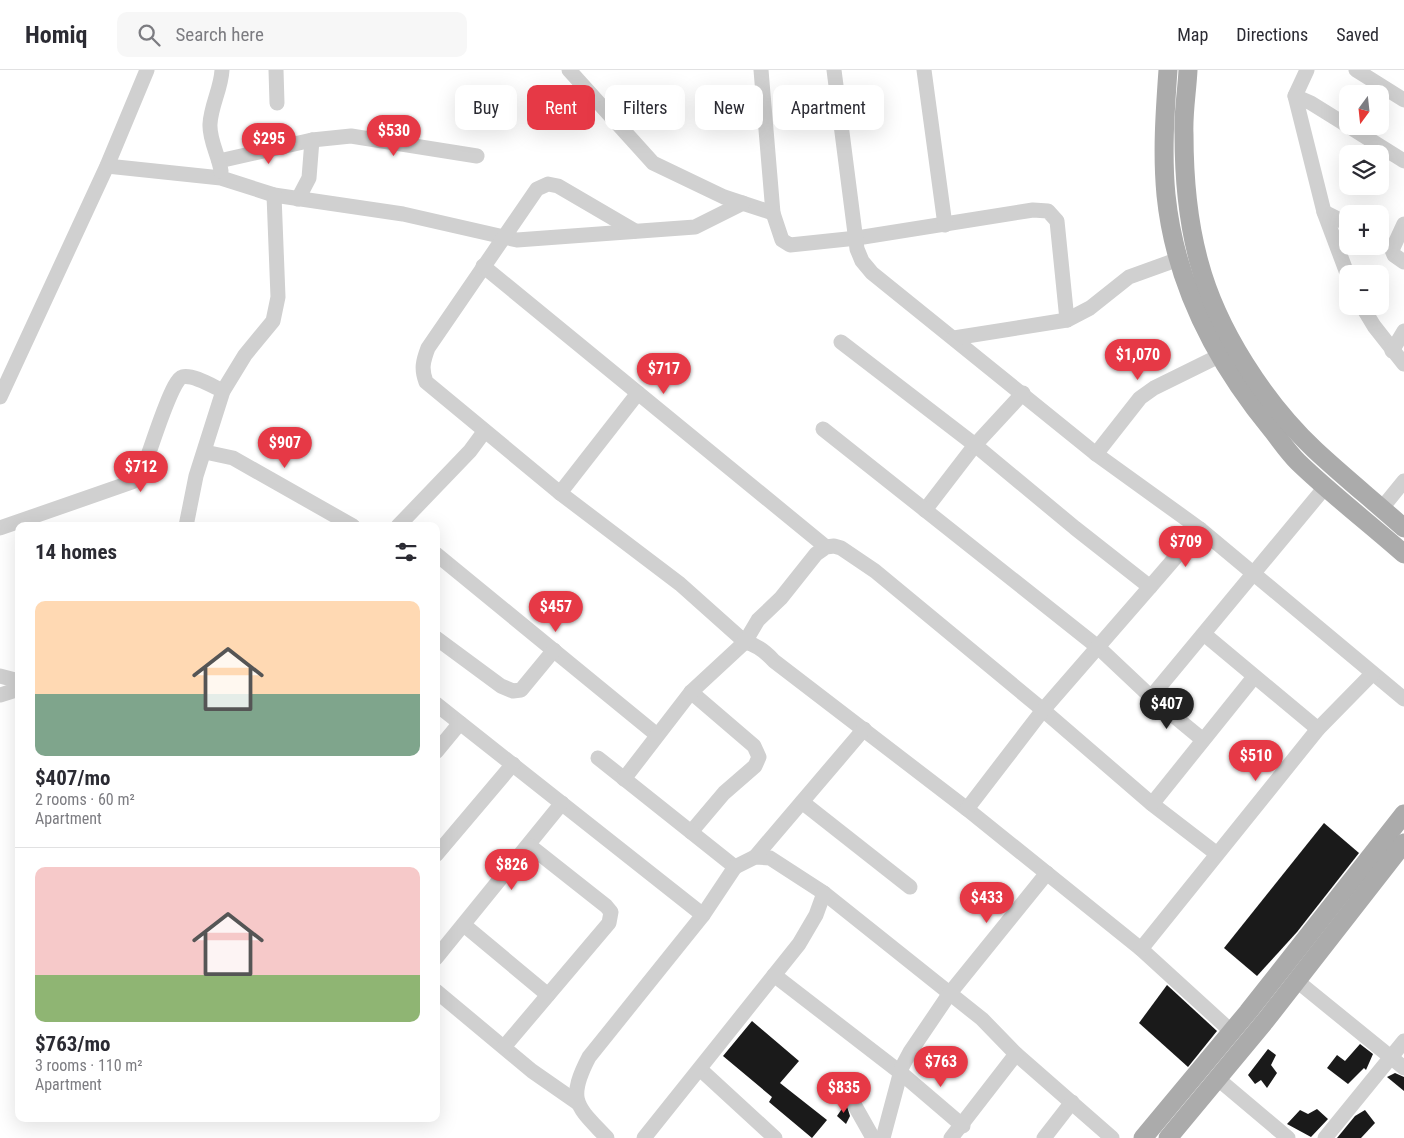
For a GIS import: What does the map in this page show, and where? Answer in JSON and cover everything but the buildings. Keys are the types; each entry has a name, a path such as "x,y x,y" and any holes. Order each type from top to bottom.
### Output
{"main road":[{"path":"1168,70 1164,133 1166,196 1179,259 1197,314 1219,356 1248,402 1272,416 1404,528"},
{"path":"1188,70 1184,134 1188,191 1199,262 1216,308 1236,348 1264,393 1272,416 1297,461 1404,554"},
{"path":"1144,1138 1232,1032 1404,814"},
{"path":"1168,1138 1218,1079 1404,843"}],"street":[{"path":"0,397 107,166 147,70"},
{"path":"221,178 210,124 221,82 222,70"},
{"path":"276,70 277,103"},
{"path":"569,70 653,163 724,197 773,213"},
{"path":"761,70 773,213 782,240 790,245 857,238 945,226 1033,210 1048,211 1057,221 1067,320"},
{"path":"834,70 857,249 862,261 872,273 1096,454 1200,529 1404,699"},
{"path":"924,70 945,226"},
{"path":"1307,70 1295,96 1324,212 1344,265"},
{"path":"1362,72 1404,100"},
{"path":"1295,96 1311,103 1339,120"},
{"path":"1362,135 1404,161"},
{"path":"219,161 312,140 364,137 477,156"},
{"path":"298,199 309,178 312,140"},
{"path":"107,166 221,178 274,196 403,214 517,240 695,227 743,203"},
{"path":"635,231 584,199 558,186 548,184 537,189 428,348 423,361 422,371 426,382 484,432 560,493 680,584 745,642 755,645 766,652 774,661 968,809 1141,949 1232,1032"},
{"path":"187,522 196,476 205,452 222,391 245,355 273,321 278,297 274,196"},
{"path":"1324,212 1339,220"},
{"path":"1389,239 1404,224"},
{"path":"1389,247 1394,255 1404,262"},
{"path":"954,338 1067,320 1090,308 1129,277 1179,259"},
{"path":"483,266 826,547 842,548 875,571 1043,710 1152,804 1217,854"},
{"path":"1368,315 1392,351 1404,364"},
{"path":"1392,351 1404,332"},
{"path":"841,342 975,445 1082,534 1150,587"},
{"path":"1096,454 1140,398 1154,388 1219,356"},
{"path":"17,522 132,482 138,478 143,470 170,396 177,380 181,377 189,377 222,391"},
{"path":"560,493 638,393"},
{"path":"925,510 975,445 1023,394"},
{"path":"823,429 1099,648 1151,697 1203,740"},
{"path":"404,522 470,451 484,432"},
{"path":"205,452 233,458 345,522"},
{"path":"1382,508 1404,481"},
{"path":"1151,697 1326,486"},
{"path":"0,528 15,523"},
{"path":"968,809 1043,710 1099,648 1200,529"},
{"path":"624,779 691,692 745,642 762,616 781,598 816,554 826,547"},
{"path":"440,557 657,735"},
{"path":"1204,634 1318,729"},
{"path":"440,641 501,686 514,692 521,690 554,650"},
{"path":"1141,949 1318,729 1372,674"},
{"path":"0,676 15,680"},
{"path":"1152,804 1254,677"},
{"path":"0,695 15,690"},
{"path":"691,692 754,746 759,756 755,766 724,793 691,832"},
{"path":"440,707 703,915"},
{"path":"440,747 460,723"},
{"path":"578,1103 576,1090 578,1077 589,1057 703,915 735,867 755,857 864,729"},
{"path":"598,758 735,867"},
{"path":"440,850 513,764"},
{"path":"802,802 910,887"},
{"path":"440,953 530,846 562,803"},
{"path":"504,1048 609,923 610,912 606,906 530,846"},
{"path":"755,857 770,858 824,893 982,1019 1016,1054 1112,1138"},
{"path":"884,1138 901,1073 910,1052 950,993 1047,873"},
{"path":"644,1138 701,1070 808,930 824,893"},
{"path":"464,924 548,995"},
{"path":"774,975 901,1073 963,1126"},
{"path":"1297,980 1404,1068"},
{"path":"440,993 504,1048 578,1103 585,1114 607,1138"},
{"path":"1325,1138 1404,1041"},
{"path":"951,1138 963,1126 1016,1054"},
{"path":"701,1070 775,1138"},
{"path":"1218,1079 1288,1138"},
{"path":"1044,1138 1072,1102"},
{"path":"855,1106 873,1138"}]}
